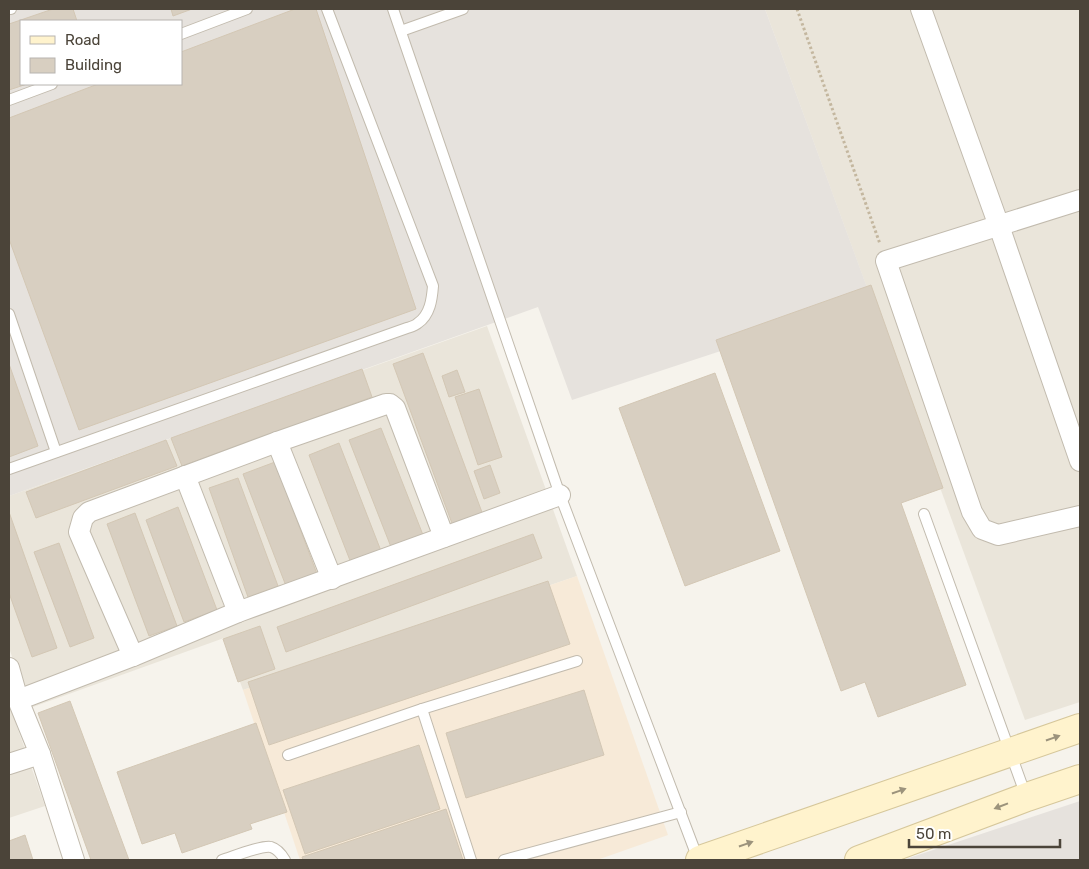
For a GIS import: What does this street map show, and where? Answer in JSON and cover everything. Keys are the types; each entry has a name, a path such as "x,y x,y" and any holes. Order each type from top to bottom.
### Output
{"street":[{"path":"921,9 999,226 1080,461"},
{"path":"1080,200 886,261 972,512 982,529 998,535 1080,516"},
{"path":"133,656 79,532 83,518 90,512 277,442 390,404 395,408 444,537"},
{"path":"277,442 332,579"},
{"path":"186,476 238,612"},
{"path":"18,700 133,656 238,612 560,495"},
{"path":"9,668 18,700 40,754 74,860"},
{"path":"699,860 1080,728"},
{"path":"9,764 40,754"},
{"path":"859,860 1080,779"}],"lane":[{"path":"182,34 247,9"},
{"path":"9,470 407,328 419,323 426,315 431,304 433,286 327,9"},
{"path":"393,9 560,495 699,860"},
{"path":"401,31 463,9"},
{"path":"9,100 49,85"},
{"path":"9,314 56,452"},
{"path":"924,514 1027,797"},
{"path":"288,755 422,709 577,661"},
{"path":"422,709 472,860"},
{"path":"504,860 681,812"},
{"path":"222,860 264,847 272,847 280,852 285,860"}],"path":[{"path":"797,9 886,261"}],"shaded area":[{"path":"9,9 765,9 872,301 572,400 538,307 9,496"},
{"path":"765,9 1080,9 1080,702 1025,720"},
{"path":"487,326 577,576 243,690 224,638 30,708 9,648 9,496"},
{"path":"577,576 668,835 597,860 300,860 243,690"},
{"path":"9,704 45,806 9,818"},
{"path":"1080,801 1080,860 903,860"}],"building":[{"path":"53,9 73,9 77,20 21,20"},
{"path":"171,9 192,9 173,16"},
{"path":"295,9 316,9 416,309 79,430 9,239 9,118 95,85 182,85 182,52"},
{"path":"20,20 20,85 24,85 9,90 9,24"},
{"path":"871,285 943,488 901,503 966,685 878,717 865,682 841,691 716,340"},
{"path":"423,353 483,515 453,526 393,364"},
{"path":"9,364 38,446 9,457"},
{"path":"362,369 372,397 182,466 171,438"},
{"path":"457,370 465,392 449,397 442,376"},
{"path":"715,373 780,551 685,586 619,408"},
{"path":"479,389 502,457 478,465 455,397"},
{"path":"381,428 423,535 391,547 349,440"},
{"path":"166,440 177,466 36,518 26,492"},
{"path":"339,443 381,551 351,563 309,455"},
{"path":"275,462 317,574 286,586 243,474"},
{"path":"490,465 500,493 484,499 474,471"},
{"path":"238,478 278,586 248,597 209,488"},
{"path":"178,507 217,610 184,622 146,520"},
{"path":"9,512 57,648 32,657 9,593"},
{"path":"135,513 177,626 149,636 107,524"},
{"path":"533,534 542,558 286,652 277,627"},
{"path":"59,543 94,638 70,647 34,552"},
{"path":"548,581 570,644 269,745 248,682"},
{"path":"260,626 275,669 238,682 223,639"},
{"path":"584,690 604,755 466,798 446,733"},
{"path":"70,701 129,860 91,860 38,713"},
{"path":"256,723 287,812 250,824 252,829 182,853 175,833 142,844 117,772"},
{"path":"419,745 440,809 305,854 283,790"},
{"path":"446,809 463,860 303,860 302,857"},
{"path":"25,835 33,860 9,860 9,841"}]}
